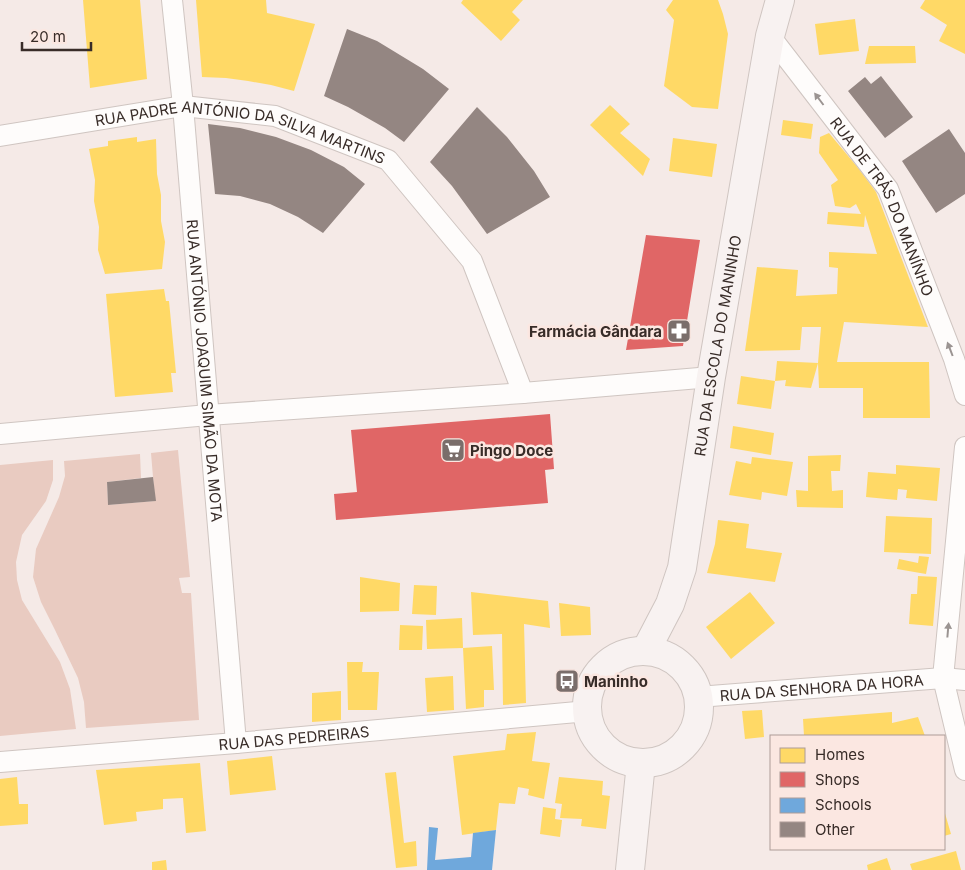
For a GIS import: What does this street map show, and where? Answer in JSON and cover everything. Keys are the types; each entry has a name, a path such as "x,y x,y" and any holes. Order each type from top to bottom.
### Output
{"main road":[{"path":"759,0 770,36"},
{"name":"RUA DA ESCOLA DO MANINHO","path":"646,650 670,604 682,568 711,378 770,36 780,0"},
{"path":"646,650 668,655 682,665 691,675 697,688 698,697 700,706 697,725 689,739 675,754 663,760 641,763 621,759 598,740 591,728 588,699 594,679 604,666 618,656 631,651 646,650"},
{"path":"630,870 641,763"}],"street":[{"name":"RUA ANTÓNIO JOAQUIM SIMÃO DA MOTA","path":"172,0 183,106 236,743"},
{"name":"RUA DE TRÁS DO MANÍNHO","path":"770,36 888,189 954,359 965,395"},
{"name":"RUA PADRE ANTÓNIO DA SILVA MARTINS","path":"0,136 183,106 275,116 388,160 472,261 523,393"},
{"path":"0,434 208,415 711,378"},
{"path":"965,448 943,678 965,770"},
{"name":"RUA DA SENHORA DA HORA","path":"698,697 943,678 965,680"},
{"name":"RUA DAS PEDREIRAS","path":"0,762 588,711"}],"shaded area":[{"path":"178,450 190,577 179,578 182,593 191,593 199,720 86,728 84,702 78,678 41,602 33,577 36,549 59,497 65,476 64,461 140,454 141,478 107,482 108,505 155,501 151,453"},
{"path":"53,460 53,480 46,501 22,535 16,562 17,580 22,600 60,662 70,689 76,729 0,736 0,465"}],"building: Homes":[{"path":"83,0 140,0 147,79 90,88"},
{"path":"196,0 266,0 267,13 315,24 294,91 248,81 202,77"},
{"path":"463,0 523,0 512,12 520,20 501,41 461,3"},
{"path":"673,0 718,0 728,34 718,109 692,107 664,86 674,20 666,10"},
{"path":"925,0 965,0 965,54 939,41 947,25 920,8"},
{"path":"855,19 859,51 819,55 815,24"},
{"path":"869,46 915,46 916,63 865,64"},
{"path":"610,105 630,124 620,133 650,159 643,176 590,125"},
{"path":"783,120 813,124 811,139 781,135"},
{"path":"829,133 876,192 928,327 844,322 837,362 929,362 930,418 863,418 863,388 819,388 818,363 821,327 802,327 800,350 745,351 757,267 798,270 796,296 837,294 838,268 829,267 829,252 877,254 865,215 864,227 827,224 828,212 861,214 856,204 850,208 835,206 831,185 838,180 819,153 820,137"},
{"path":"137,137 137,142 156,139 157,174 161,195 161,221 165,242 162,269 105,274 98,250 99,227 94,201 95,180 89,149 108,146 108,141"},
{"path":"673,138 717,144 712,177 669,171"},
{"path":"164,289 166,301 169,301 176,373 171,373 173,392 115,397 106,294"},
{"path":"777,361 818,363 811,388 785,386 786,380 775,381"},
{"path":"741,376 775,381 771,409 737,404"},
{"path":"733,426 774,433 771,455 730,448"},
{"path":"841,455 840,471 831,471 832,491 843,490 843,508 797,507 796,490 808,491 808,456"},
{"path":"752,457 793,462 787,496 762,492 761,500 729,495 736,461 751,464"},
{"path":"896,465 940,468 937,501 906,498 907,490 898,489 897,500 866,497 868,472 896,474"},
{"path":"886,516 932,518 931,554 884,552"},
{"path":"718,520 749,524 746,548 782,553 775,582 707,573 715,544"},
{"path":"919,556 929,557 926,574 897,569 899,559 918,563"},
{"path":"918,576 937,577 933,626 909,624 911,594 917,594"},
{"path":"360,577 400,583 399,611 360,612"},
{"path":"414,585 437,586 436,615 412,614"},
{"path":"471,592 548,601 550,628 524,624 526,703 503,705 502,634 473,635"},
{"path":"750,592 775,623 731,659 706,627"},
{"path":"559,603 590,607 591,635 561,636"},
{"path":"462,618 463,648 427,649 426,620"},
{"path":"400,625 423,626 422,650 399,650"},
{"path":"492,646 494,690 484,690 484,707 466,709 463,648"},
{"path":"347,662 363,662 362,672 379,672 377,710 348,710"},
{"path":"453,676 454,710 427,712 425,678"},
{"path":"341,691 341,720 312,722 312,693"},
{"path":"762,710 764,737 745,739 742,711"},
{"path":"892,712 892,723 918,717 925,735 804,735 803,719"},
{"path":"536,732 532,761 550,763 544,799 528,795 529,789 518,787 515,804 499,803 496,830 462,835 453,756 505,750 507,734"},
{"path":"272,756 276,790 230,795 227,761"},
{"path":"200,763 206,831 186,833 183,798 163,799 163,809 136,812 137,821 104,825 96,770"},
{"path":"396,772 404,843 416,841 417,866 396,868 385,773"},
{"path":"17,777 19,804 28,804 28,824 0,826 0,779"},
{"path":"559,777 603,781 602,795 610,796 606,829 581,826 582,819 560,818 562,804 555,803"},
{"path":"543,807 556,809 555,819 562,820 560,837 540,834"},
{"path":"945,813 951,834 945,836"},
{"path":"956,851 961,870 912,870 910,864"},
{"path":"887,858 891,870 868,870 867,865"},
{"path":"166,860 167,870 152,870 152,862"}],"building: Shops":[{"path":"646,235 700,240 683,346 626,350"},
{"name":"Pingo Doce","path":"550,414 554,469 545,470 548,503 336,520 334,494 357,492 351,430"}],"building: Schools":[{"path":"429,827 438,828 435,860 471,857 473,833 496,830 492,870 427,870"}],"building: Other":[{"path":"347,29 377,41 423,69 449,89 404,142 385,128 324,96"},
{"path":"881,76 913,117 885,138 848,91 865,77 871,84"},
{"path":"477,107 507,137 534,171 550,197 487,234 452,186 430,162"},
{"path":"208,124 240,128 276,137 311,150 344,167 365,184 323,233 298,217 270,204 240,196 215,194"},
{"path":"949,129 965,153 965,194 936,213 902,161"},
{"path":"153,477 156,501 108,505 107,482"}],"place":[{"name":"Farmácia Gândara","path":"679,331"},
{"name":"Pingo Doce","path":"453,450"},
{"name":"Maninho","path":"567,681"}]}
